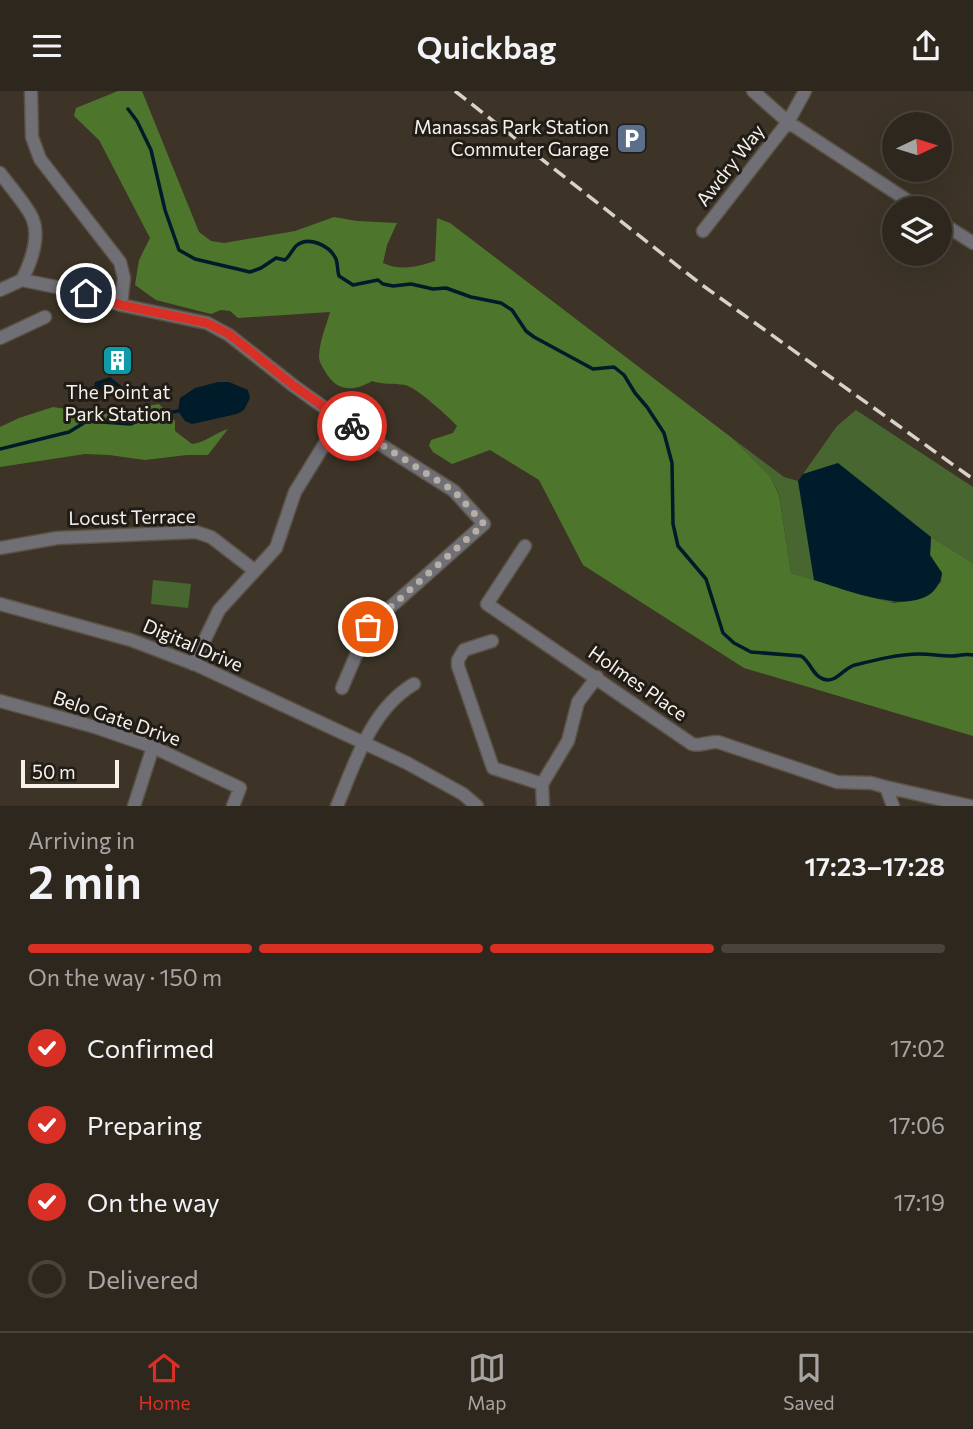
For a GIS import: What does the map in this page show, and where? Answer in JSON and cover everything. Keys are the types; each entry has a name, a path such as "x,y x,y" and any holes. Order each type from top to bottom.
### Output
{"street":[{"path":"31,91 33,137 40,159 120,262 124,278 121,305"},
{"path":"752,91 788,122 901,196"},
{"name":"Awdry Way","path":"703,231 788,122 805,91"},
{"path":"0,173 33,219 30,264 22,280"},
{"path":"952,230 973,243"},
{"path":"0,290 22,280 207,323 229,334 340,419 454,491 484,524 368,627 342,688"},
{"path":"0,338 45,317"},
{"path":"193,664 219,610 276,548 295,492 340,419"},
{"name":"Locust Terrace","path":"0,548 57,538 197,532 211,537 254,570"},
{"name":"Holmes Place","path":"525,546 487,604 692,744 718,742 837,782 871,783 970,806"},
{"name":"Digital Drive","path":"0,604 131,640 193,664 364,742 436,778 477,806"},
{"path":"492,641 464,650 458,660 458,666 493,768 542,784"},
{"path":"543,806 542,784 568,741 578,702 597,677"},
{"path":"337,806 364,742 390,703 414,684"},
{"name":"Belo Gate Drive","path":"0,702 95,727 153,747 240,788 233,806"},
{"path":"134,806 153,747"},
{"path":"886,787 893,806"}],"green space":[{"path":"118,91 142,91 199,232 211,241 224,243 295,231 334,217 397,223 387,245 383,263 409,267 435,261 437,218 450,223 732,438 770,476 779,495 791,573 892,603 911,601 928,594 941,582 942,573 930,555 931,537 973,563 973,736 744,668 583,565 539,480 490,450 452,464 433,452 429,446 431,440 453,433 457,426 410,387 372,381 359,387 346,388 329,378 319,358 330,312 238,318 230,311 221,310 211,314 156,300 135,285 139,260 150,238 99,140 74,116 76,108"},
{"path":"159,404 175,421 175,431 192,444 228,429 208,455 145,460 85,454 0,467 0,427 19,418 53,407 99,414"},
{"path":"856,410 973,487 973,563 931,537 892,603 791,573 779,494 770,476 732,438 784,477 798,481 837,426"},
{"path":"153,580 191,584 188,608 151,604"}],"water":[{"path":"110,377 124,388 124,392 108,396 94,387 95,382"},
{"path":"229,382 248,390 250,398 244,410 192,424 185,421 178,411 180,398 195,388"},
{"path":"838,463 931,537 930,555 942,573 935,589 923,598 886,600 814,580 798,481 803,474"}],"waterway":[{"path":"128,109 151,150 165,210 179,250 195,259 250,272 276,258 285,260 301,243 319,243 333,254 339,276 353,285 378,280 393,286 411,284 433,289 446,288 471,297 501,303 512,310 526,331 534,337 593,369 614,367 624,375 664,433 672,463 673,524 678,546 706,579 723,633 734,643 751,652 801,656 816,675 828,680 836,678 855,665 895,656 973,655"},
{"path":"0,449 69,432 87,421 131,424 144,418 178,411"}],"railway":[{"path":"455,91 702,285 973,479"}],"way so far":[{"path":"352,426 454,491 484,524 368,627"}],"place":[{"name":"Manassas Park Station Commuter Garage","path":"632,138"},
{"name":"The Point at Park Station","path":"118,361"}],"route":[{"path":"86,293 121,305 207,323 229,334 294,386 352,426"}]}
